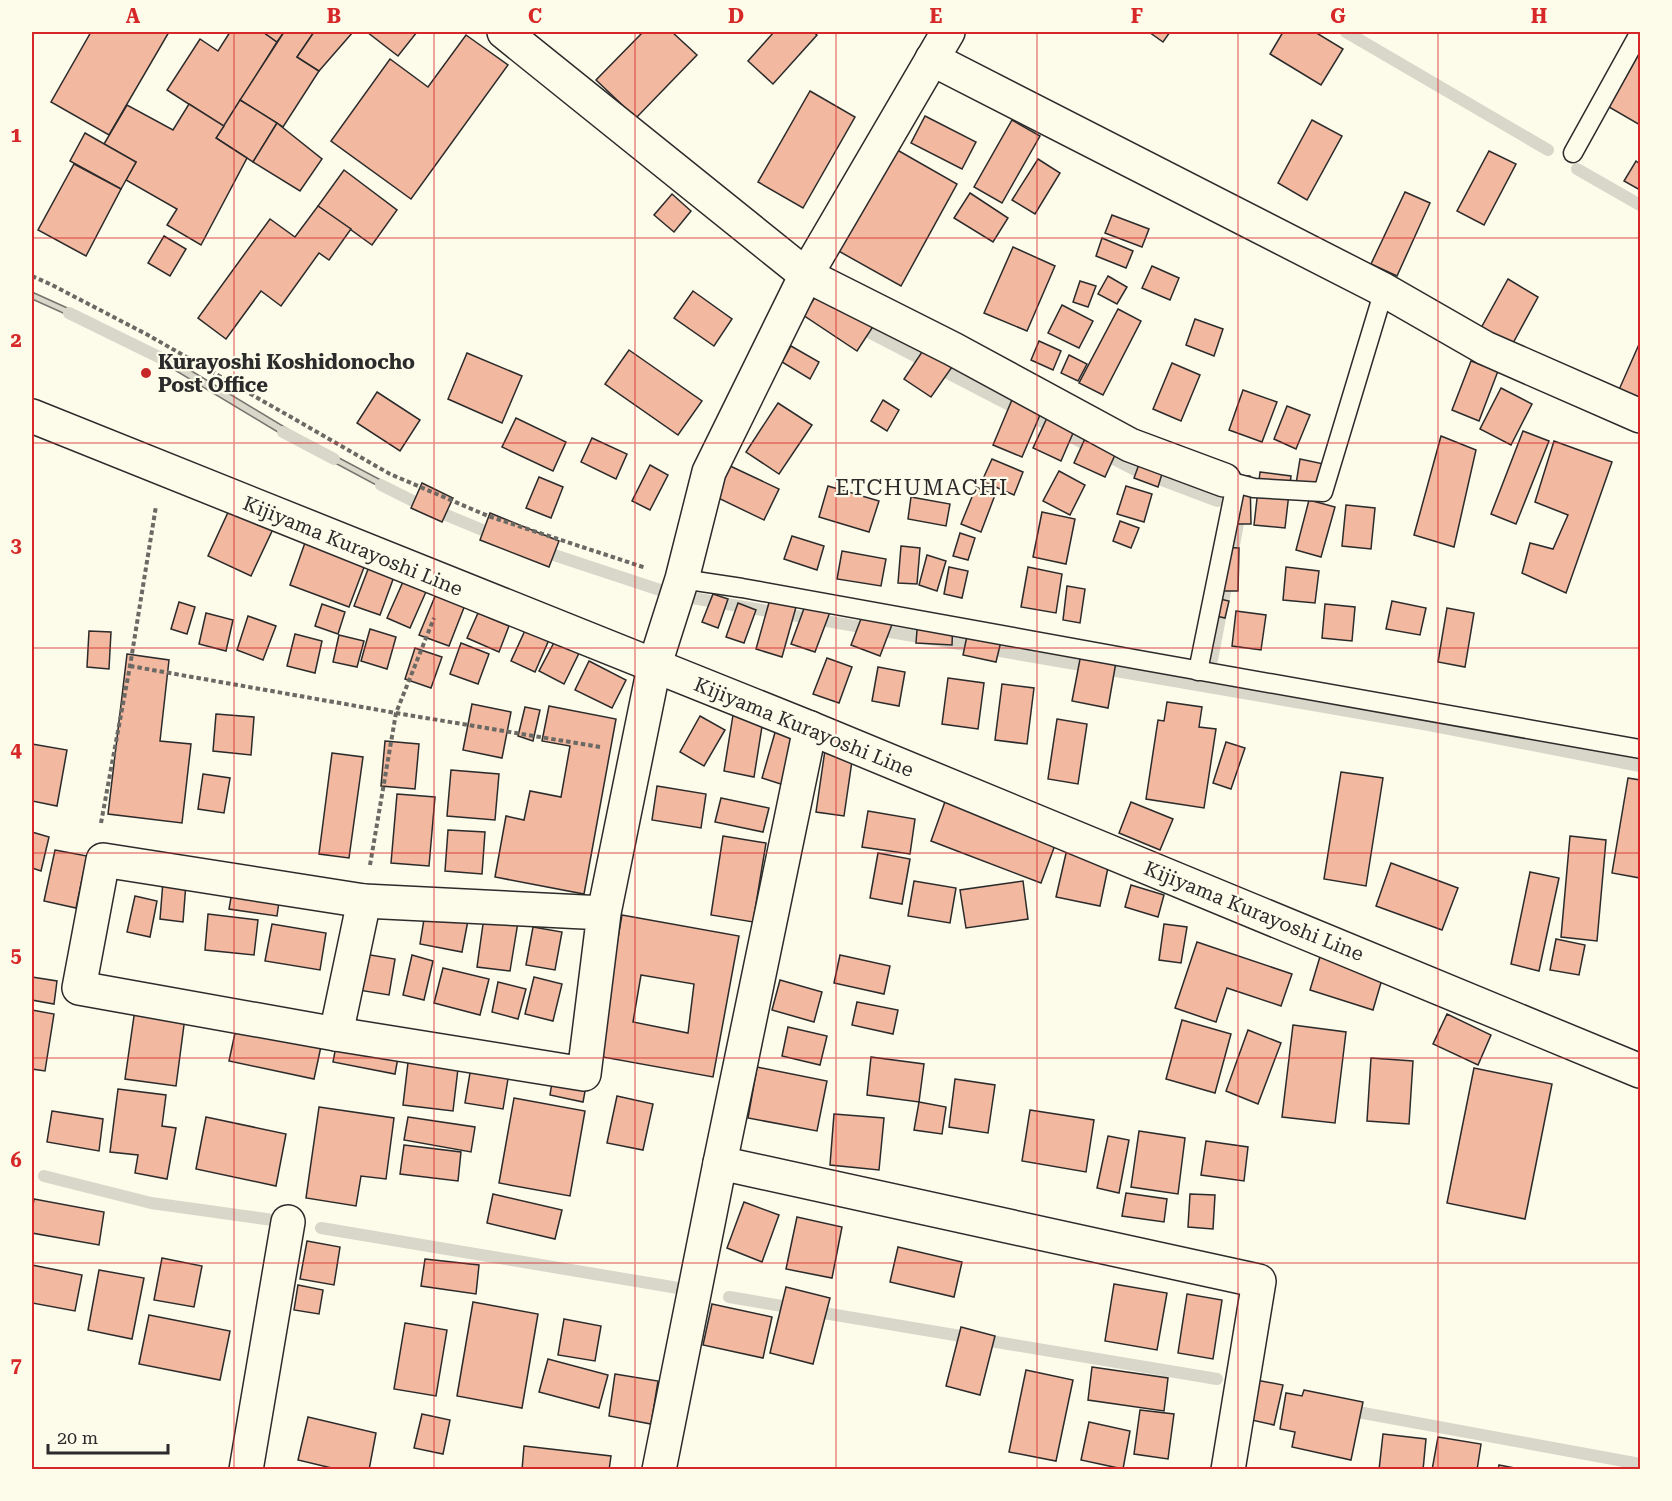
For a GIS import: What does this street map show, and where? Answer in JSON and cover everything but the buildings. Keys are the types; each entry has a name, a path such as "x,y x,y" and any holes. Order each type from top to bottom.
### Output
{"street":[{"path":"504,32 806,275 953,349 1130,445 1230,482"},
{"path":"604,913 366,886 103,860 79,988 336,1034 584,1074 604,913 654,667 669,575 709,472 806,275 940,45 1485,348 1641,416"},
{"name":"Kijiyama Kurayoshi Line","path":"32,416 810,728 1641,1071"},
{"path":"659,1470 810,728"},
{"path":"336,1034 366,886"},
{"path":"720,1162 1259,1281 1228,1470"},
{"path":"246,1470 288,1222"}],"lane":[{"path":"1573,153 1640,32"},
{"path":"1198,671 1230,482 1254,488 1323,492 1384,290"},
{"path":"669,575 1641,749"}],"path":[{"path":"32,276 148,335 390,474 488,516 669,575"},
{"path":"99,833 130,666 156,506"},
{"path":"366,886 396,713 438,609"},
{"path":"130,666 610,749"}],"shaded area":[{"path":"32,292 85,316 83,322 32,299"},
{"path":"160,352 301,437 296,443 153,357"},
{"path":"324,450 396,488 393,494 320,455"}],"waterway":[{"path":"1346,32 1548,150"},
{"path":"1577,169 1640,205"},
{"path":"69,313 169,362"},
{"path":"857,326 1135,470 1217,501"},
{"path":"283,432 334,459"},
{"path":"381,485 417,503 497,536"},
{"path":"1212,660 1241,508"},
{"path":"539,550 675,595 1429,725 1640,766"},
{"path":"44,1176 151,1203 287,1222"},
{"path":"321,1228 684,1289"},
{"path":"729,1297 1217,1379"},
{"path":"1347,1410 1640,1464"}],"place":[{"name":"Kurayoshi Koshidonocho Post Office","path":"146,373"}],"district":[{"name":"ETCHUMACHI","path":"922,487"}]}
